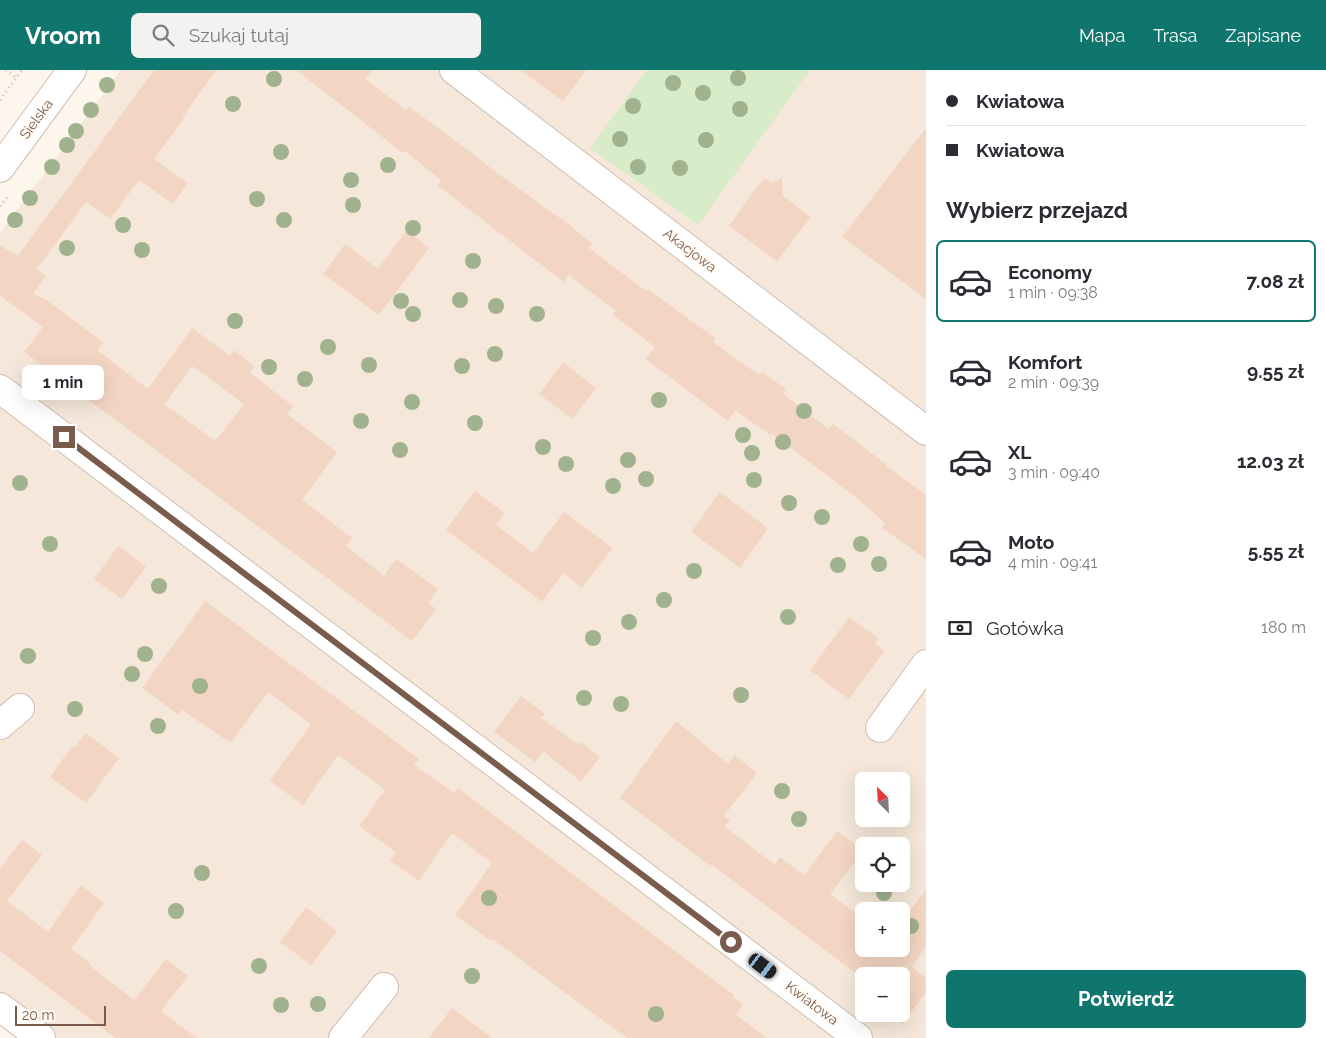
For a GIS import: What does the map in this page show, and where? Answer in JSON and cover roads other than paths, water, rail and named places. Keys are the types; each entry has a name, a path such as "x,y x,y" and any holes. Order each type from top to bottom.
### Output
{"street":[{"name":"Sielska","path":"0,168 72,70"},
{"name":"Akacjowa","path":"468,74 926,430"},
{"name":"Kwiatowa","path":"0,389 858,1038"},
{"path":"880,728 926,664"},
{"path":"343,1038 384,987"},
{"path":"0,1007 41,1038"}]}
